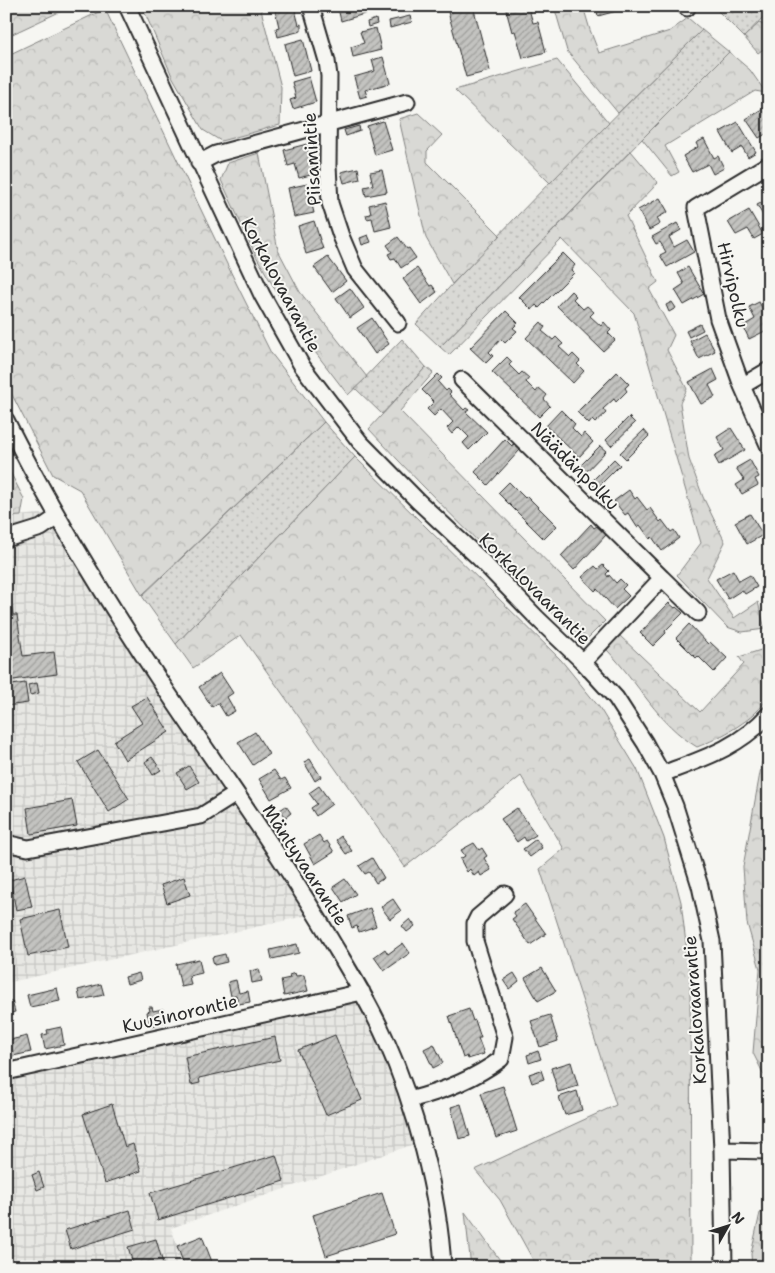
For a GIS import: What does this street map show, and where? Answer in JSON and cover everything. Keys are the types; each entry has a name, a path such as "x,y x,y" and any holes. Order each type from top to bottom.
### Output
{"street":[{"name":"Korkalovaarantie","path":"127,6 262,295 302,366 360,442 418,501 479,558 583,662 616,698 662,774 675,806 700,886 712,941 722,1150 724,1267"},
{"name":"Piisamintie","path":"311,6 327,61 329,76 328,166 330,203 355,269 398,323"},
{"path":"199,163 216,154 407,102"},
{"name":"Hirvipolku","path":"769,164 696,208 718,319 742,386 769,447"},
{"path":"742,386 769,370"},
{"name":"Näädänpolku","path":"462,380 698,612"},
{"name":"Mäntyvaarantie","path":"6,420 57,517 158,677 310,904 362,992 385,1038 409,1100 430,1178 442,1247 443,1267"},
{"path":"6,539 40,528 57,517"},
{"path":"583,662 662,578"},
{"path":"662,774 726,748 756,729 769,714"},
{"path":"6,843 28,848 201,816 236,794"},
{"path":"409,1100 428,1095 486,1070 501,1059 505,1037 475,942 475,923 478,916 505,894"},
{"name":"Kuusinorontie","path":"6,1072 362,992"},
{"path":"722,1150 769,1151"}],"shaded area":[{"path":"61,512 323,912 6,983 6,517"},
{"path":"371,992 429,1139 171,1228 185,1267 6,1267 6,1073"}],"green space":[{"path":"6,6 72,6 6,37"},
{"path":"142,6 260,6 281,87 280,125 221,141 203,130 172,76"},
{"path":"554,6 583,6 599,53 670,31 688,18 702,30 618,113 567,51"},
{"path":"769,6 769,11 744,37 714,7"},
{"path":"105,9 271,353 324,422 142,595 80,490 53,475 6,383 6,56"},
{"path":"759,23 769,27 769,45 758,53 744,37"},
{"path":"702,30 729,52 440,347 416,324 521,211"},
{"path":"729,52 750,70 766,93 755,91 665,146 679,172 672,176 642,139"},
{"path":"557,60 609,123 550,183 455,90"},
{"path":"418,113 442,135 427,151 427,162 500,235 452,284 426,238 399,119"},
{"path":"631,151 658,183 626,216 658,282 649,289 674,335 667,350 687,389 680,403 689,459 703,497 725,542 707,578 734,618 758,602 765,629 742,632 727,627 677,575 701,543 634,313 562,239 449,355 440,347"},
{"path":"259,153 278,250 300,292 367,377 348,395 299,331 256,256 221,180 228,163"},
{"path":"402,339 426,367 382,414 355,388"},
{"path":"426,367 433,373 400,411 605,621 586,640 581,641 420,483 369,429"},
{"path":"324,422 355,457 176,644 142,596"},
{"path":"355,457 561,660 599,707 637,769 664,838 681,902 690,977 691,1267 537,1267 500,1200 475,1170 616,1105 540,869 564,849 521,776 405,867 241,635 193,668 176,644"},
{"path":"6,464 24,499 21,516 6,517"},
{"path":"619,635 700,712 744,664 739,657 767,648 769,650 770,674 768,696 756,712 747,720 716,739 697,747 683,737 659,714 607,650"},
{"path":"769,757 769,1085 753,1053 760,969 747,923 743,867 762,762"},
{"path":"769,1210 769,1267 752,1267 751,1254 760,1213"},
{"path":"465,1212 505,1267 471,1267"}],"building":[{"path":"274,6 294,6 299,25 301,24 301,31 278,37 276,28 279,27"},
{"path":"344,6 369,6 371,12 341,21 338,8"},
{"path":"473,6 490,71 466,77 448,12"},
{"path":"505,6 528,6 533,23 538,22 546,52 523,58 515,31 512,32"},
{"path":"596,6 623,6 624,9 598,16"},
{"path":"410,16 412,22 390,28 389,21"},
{"path":"376,19 377,24 368,27 367,22"},
{"path":"376,28 381,50 353,57 351,47 364,43 360,32"},
{"path":"303,39 311,71 293,76 285,44"},
{"path":"383,57 390,83 365,90 367,96 360,98 354,77 375,71 372,60"},
{"path":"309,77 316,102 293,109 290,100 296,98 292,82"},
{"path":"768,105 769,132 759,138 746,119"},
{"path":"383,121 392,150 375,155 367,126"},
{"path":"738,122 756,152 748,157 742,147 732,153 720,132"},
{"path":"359,126 360,131 346,136 344,130"},
{"path":"704,139 714,158 718,156 724,168 713,174 708,164 692,172 683,156 698,147 696,143"},
{"path":"307,144 314,174 299,178 295,164 288,166 284,150"},
{"path":"358,168 360,179 344,183 341,172"},
{"path":"382,170 387,192 366,196 364,187 373,185 370,172"},
{"path":"307,184 314,213 294,217 288,188"},
{"path":"660,198 668,212 657,218 660,224 649,230 638,210"},
{"path":"769,199 769,217 765,219 757,205"},
{"path":"385,201 391,227 375,231 372,218 367,219 366,215 371,214 369,205"},
{"path":"749,210 763,234 754,239 748,229 736,235 728,222"},
{"path":"314,221 323,249 306,254 298,226"},
{"path":"677,223 681,230 669,237 674,247 687,240 694,252 667,267 660,255 666,252 660,242 656,244 652,237"},
{"path":"368,235 371,242 362,245 360,238"},
{"path":"398,237 416,258 401,268 395,258 391,259 388,254 392,252 387,245"},
{"path":"563,253 575,265 571,270 574,273 539,308 536,305 532,310 519,297"},
{"path":"328,257 346,281 332,292 314,267"},
{"path":"688,267 704,294 684,305 675,290 684,284 678,273"},
{"path":"417,268 430,286 432,285 437,292 421,304 403,279"},
{"path":"350,288 364,308 350,318 336,298"},
{"path":"571,291 576,296 573,299 583,309 587,306 594,312 590,316 601,326 604,322 611,330 608,333 615,340 603,351 557,306"},
{"path":"672,302 676,308 669,312 666,305"},
{"path":"759,302 769,320 769,329 749,339 743,326 755,319 749,307"},
{"path":"506,311 518,323 513,328 517,331 505,343 501,339 489,352 493,356 486,363 470,348"},
{"path":"372,318 389,344 375,354 357,328"},
{"path":"541,322 545,327 542,331 553,340 556,337 563,344 559,347 570,357 573,354 580,361 577,364 584,371 573,383 526,338"},
{"path":"700,324 703,330 689,337 686,331"},
{"path":"705,333 715,351 699,359 690,341"},
{"path":"507,357 512,362 509,365 519,375 522,372 529,378 526,382 536,392 539,388 547,395 544,399 550,406 539,417 492,372"},
{"path":"713,369 718,380 709,385 715,397 701,404 689,382"},
{"path":"617,372 629,384 625,388 627,391 616,402 614,399 603,409 606,413 595,423 592,420 589,424 577,412"},
{"path":"438,374 442,378 438,382 446,391 448,389 451,392 449,394 464,410 466,408 469,410 466,412 487,432 469,450 463,443 469,437 459,427 452,434 447,428 453,422 441,409 434,416 427,409 434,402 422,390"},
{"path":"561,410 575,424 572,428 581,437 584,433 593,442 579,457 546,426"},
{"path":"629,417 635,423 611,446 606,440"},
{"path":"731,428 745,450 719,465 714,456 724,450 717,437"},
{"path":"644,430 649,436 626,459 620,453"},
{"path":"505,439 512,446 513,444 520,450 488,485 475,472"},
{"path":"600,446 606,451 582,476 576,470"},
{"path":"614,459 620,465 596,489 590,483"},
{"path":"750,460 759,477 755,479 758,485 742,494 736,485 744,480 736,468"},
{"path":"509,482 525,498 527,496 557,526 544,539 498,493"},
{"path":"629,490 635,499 637,497 647,510 650,508 660,522 662,520 671,532 674,530 679,538 662,551 652,537 650,539 640,525 637,527 628,513 625,515 614,501"},
{"path":"750,514 763,535 747,544 735,522"},
{"path":"591,524 594,528 597,526 606,535 574,570 561,556"},
{"path":"603,565 609,571 606,574 608,577 609,575 616,583 620,579 626,585 622,589 629,596 615,609 597,589 595,591 582,577 595,566 598,569"},
{"path":"733,570 739,581 750,575 757,587 745,594 742,590 728,599 716,579"},
{"path":"6,581 8,581 13,615 17,615 23,656 54,652 57,674 6,681"},
{"path":"669,603 683,613 653,646 640,633"},
{"path":"689,624 708,644 710,642 727,658 714,672 698,656 696,658 676,638"},
{"path":"220,673 233,693 227,697 235,711 226,716 218,703 212,707 199,687"},
{"path":"25,683 28,703 6,706 6,686"},
{"path":"37,683 39,693 30,695 28,685"},
{"path":"147,697 169,732 125,760 114,741 142,723 131,706"},
{"path":"255,732 269,754 253,765 238,742"},
{"path":"98,750 129,799 109,812 78,762"},
{"path":"152,757 161,770 153,775 145,762"},
{"path":"310,759 321,777 315,781 304,762"},
{"path":"189,766 199,782 187,789 177,773"},
{"path":"274,770 281,780 285,778 291,788 271,799 259,779"},
{"path":"319,786 332,804 316,816 311,808 317,804 309,793"},
{"path":"72,800 77,826 31,834 27,808"},
{"path":"286,806 291,813 286,817 280,810"},
{"path":"517,808 536,835 526,841 524,837 517,842 501,819"},
{"path":"319,835 324,843 327,841 334,852 315,864 304,844"},
{"path":"341,836 352,851 346,854 336,840"},
{"path":"536,839 542,848 530,857 523,849"},
{"path":"474,843 479,850 482,848 487,856 484,858 491,870 481,876 479,872 474,876 470,869 467,872 460,859 465,856 461,850"},
{"path":"372,858 384,878 376,883 369,872 365,874 359,866"},
{"path":"25,876 32,907 16,910 10,880"},
{"path":"184,877 190,895 167,903 161,885"},
{"path":"345,879 356,894 343,902 333,887"},
{"path":"393,899 401,911 390,919 381,907"},
{"path":"525,904 546,934 530,945 512,919 516,916 513,912"},
{"path":"370,908 376,926 359,932 357,926 352,928 348,916"},
{"path":"60,910 68,947 28,956 20,919"},
{"path":"410,919 415,926 407,932 402,926"},
{"path":"6,933 13,958 6,960"},
{"path":"403,943 410,953 384,971 374,957 385,949 388,954"},
{"path":"297,944 299,953 272,959 270,950"},
{"path":"225,954 227,962 214,965 212,957"},
{"path":"199,959 202,973 189,976 191,985 181,987 176,964"},
{"path":"542,968 556,991 538,1001 525,978"},
{"path":"259,969 262,981 252,983 250,971"},
{"path":"139,973 141,980 127,984 125,977"},
{"path":"295,973 296,976 304,975 308,991 284,996 281,980 290,978 289,975"},
{"path":"514,973 519,981 509,989 503,980"},
{"path":"236,980 239,993 248,991 250,1002 239,1004 236,995 231,996 228,982"},
{"path":"101,984 104,995 80,1000 78,990"},
{"path":"57,988 60,1001 30,1007 27,995"},
{"path":"12,1001 15,1012 6,1014 6,1002"},
{"path":"149,1007 152,1007 153,1011 163,1009 166,1021 150,1027 147,1012 150,1011"},
{"path":"469,1009 481,1038 478,1038 484,1054 468,1059 467,1056 463,1058 449,1016"},
{"path":"550,1015 558,1041 540,1047 531,1021"},
{"path":"61,1027 64,1045 45,1049 42,1035 48,1034 47,1030"},
{"path":"335,1035 362,1100 326,1115 298,1050"},
{"path":"27,1036 31,1052 13,1056 10,1040"},
{"path":"275,1037 280,1060 199,1078 200,1083 191,1085 185,1057"},
{"path":"434,1044 443,1063 433,1068 424,1049"},
{"path":"538,1051 541,1059 529,1063 527,1055"},
{"path":"571,1062 578,1086 558,1092 551,1068"},
{"path":"541,1070 544,1079 532,1083 529,1074"},
{"path":"503,1086 517,1131 496,1138 481,1093"},
{"path":"577,1091 582,1110 565,1115 559,1097"},
{"path":"112,1104 125,1147 133,1144 141,1171 105,1183 83,1114"},
{"path":"461,1104 470,1136 459,1139 451,1107"},
{"path":"276,1155 284,1181 158,1220 150,1193"},
{"path":"39,1172 44,1187 37,1190 32,1175"},
{"path":"382,1193 395,1234 326,1256 313,1215"},
{"path":"130,1210 135,1229 71,1249 65,1230"},
{"path":"202,1236 214,1267 185,1267 177,1246"},
{"path":"156,1239 164,1267 134,1267 128,1247"}]}
